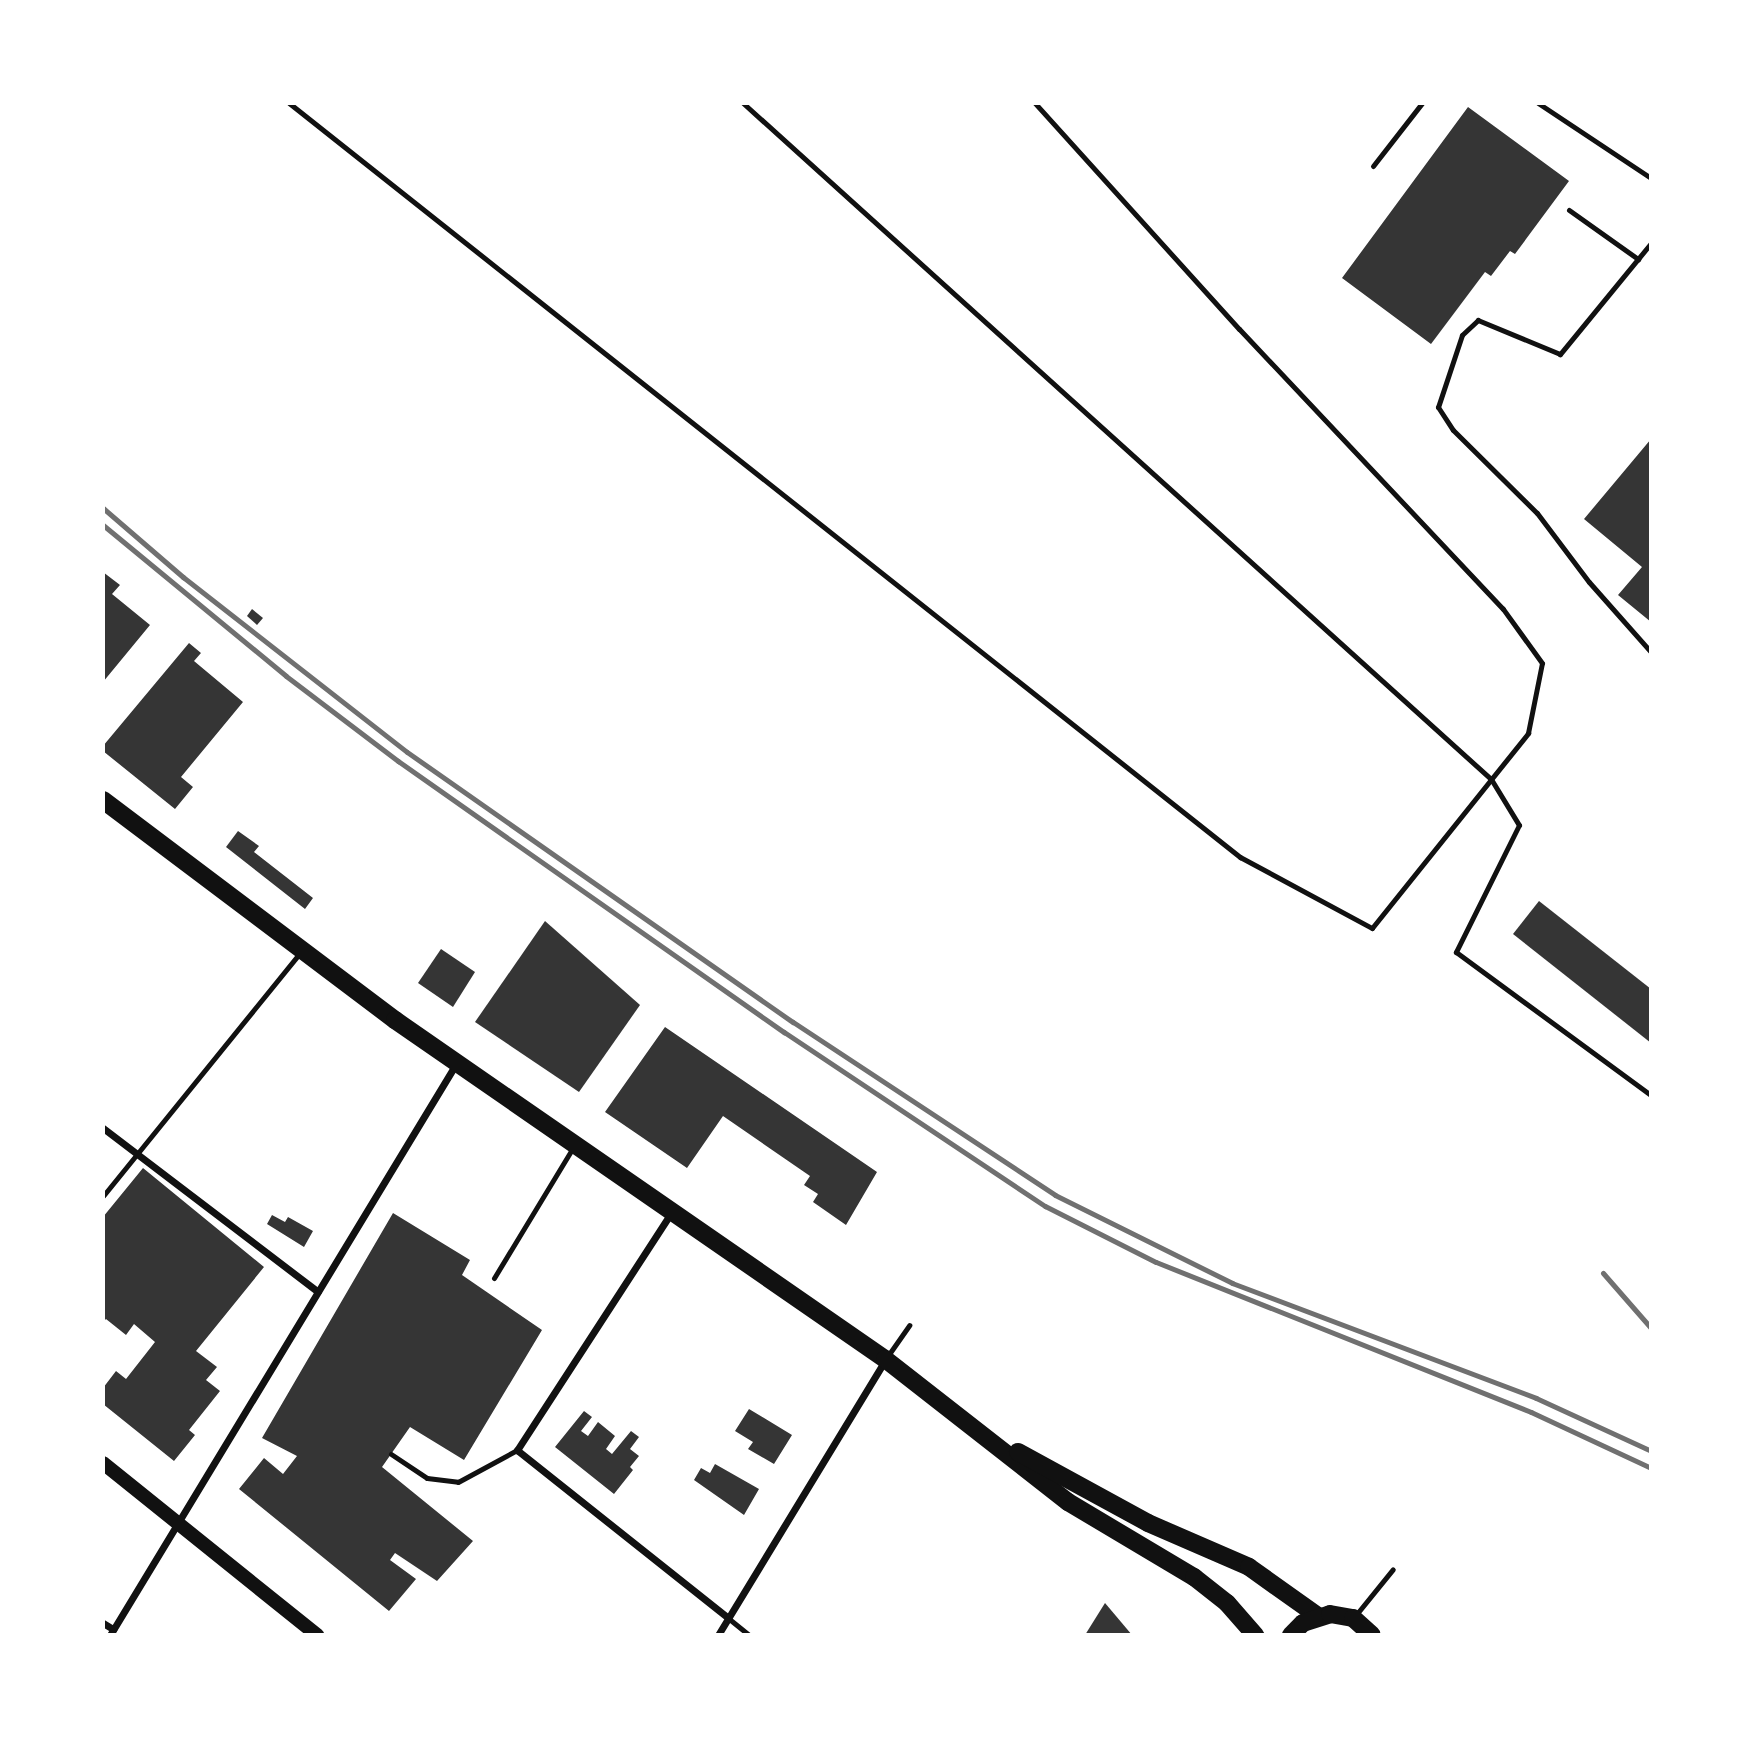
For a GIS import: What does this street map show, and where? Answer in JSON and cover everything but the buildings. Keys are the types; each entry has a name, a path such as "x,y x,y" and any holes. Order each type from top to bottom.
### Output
{"main road":[{"path":"103,800 300,952 885,1359 980,1431 1068,1503 1194,1577 1227,1603 1255,1635"},
{"path":"980,1431 1148,1523 1249,1567 1318,1616 1353,1618 1372,1635"},
{"path":"103,1463 317,1635"},
{"path":"1291,1635 1318,1616"}],"street":[{"path":"103,1623 112,1632 457,1062"},
{"path":"103,1128 318,1292"},
{"path":"673,1211 517,1450 728,1618"},
{"path":"718,1635 885,1359"}],"lane":[{"path":"289,103 1240,857 1372,928 1528,733 1542,663 1503,609 1239,329 1035,103"},
{"path":"743,103 1491,779 1519,825 1456,952 1651,1095"},
{"path":"1373,166 1422,103"},
{"path":"1538,103 1651,178"},
{"path":"1569,210 1637,259"},
{"path":"1651,243 1560,354 1478,320 1462,335 1438,407 1453,430 1538,513 1589,582 1651,652"},
{"path":"103,1196 300,952"},
{"path":"494,1278 576,1144"},
{"path":"885,1359 909,1325"},
{"path":"391,1454 427,1478 458,1482 517,1450"},
{"path":"1353,1618 1393,1569"},
{"path":"728,1618 749,1635"}],"railway":[{"path":"103,508 183,577 407,752 793,1022 1055,1195 1232,1283 1536,1398 1651,1451"},
{"path":"103,525 286,676 398,761 784,1032 1045,1206 1156,1262 1531,1412 1651,1468"},
{"path":"1603,1273 1651,1328"}]}
